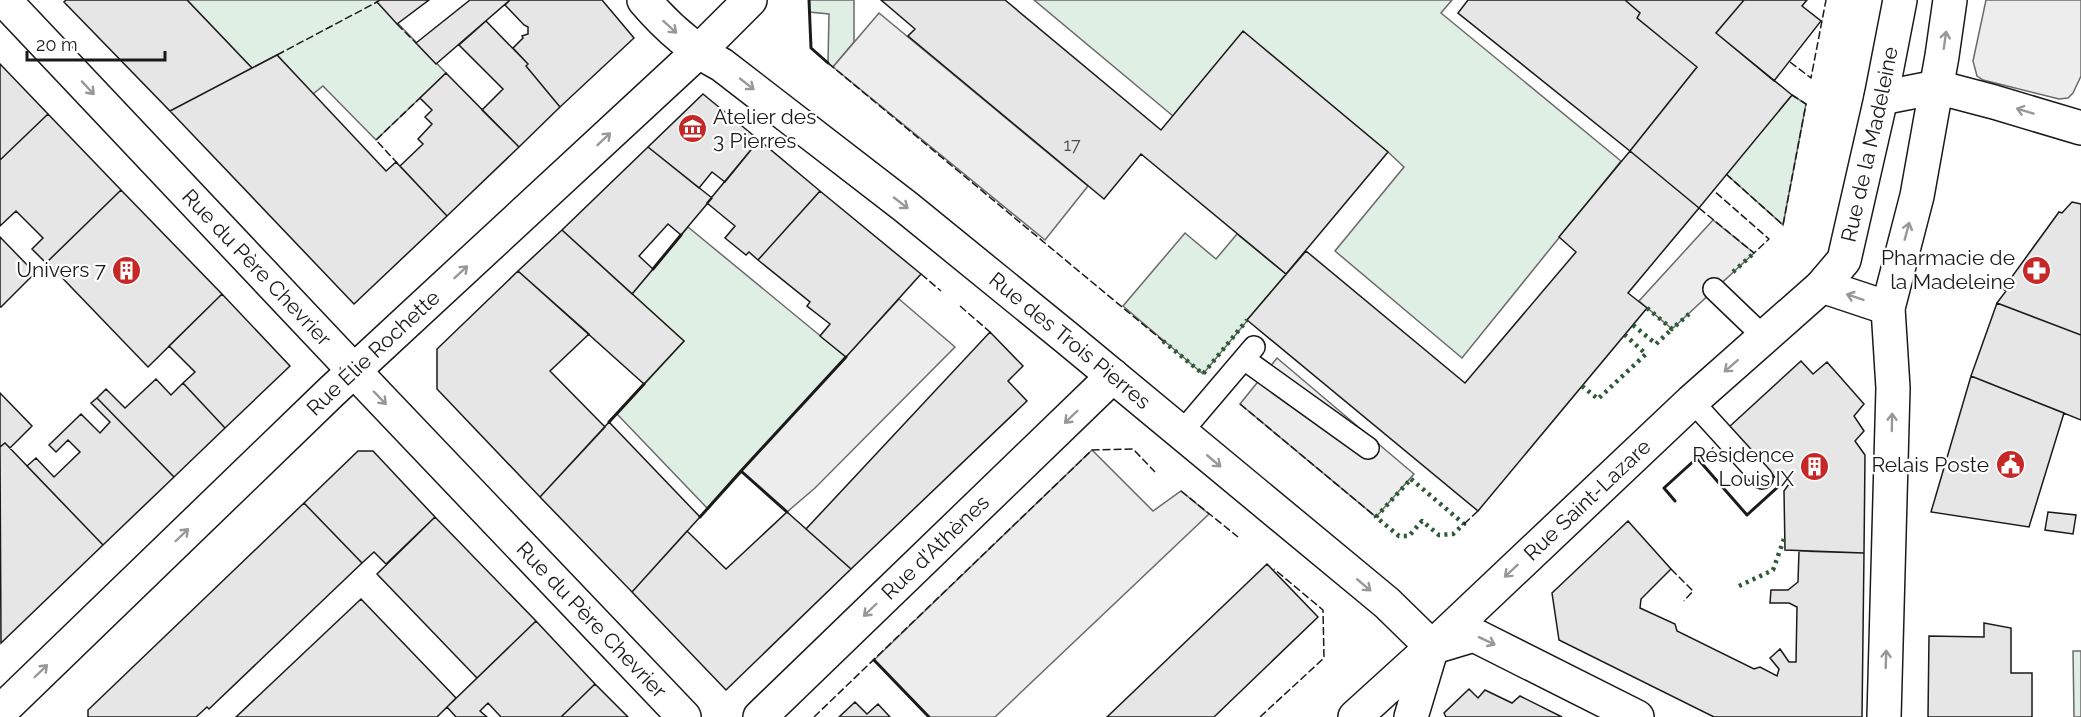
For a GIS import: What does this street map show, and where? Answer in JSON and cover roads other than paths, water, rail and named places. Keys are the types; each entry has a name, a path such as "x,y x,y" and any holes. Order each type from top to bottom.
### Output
{"street":[{"name":"Rue du Père Chevrier","path":"4,0 353,371 684,717"},
{"name":"Rue des Trois Pierres","path":"644,0 698,52 723,65 906,207 1113,376 1180,434 1387,603 1432,647"},
{"name":"Rue Élie Rochette","path":"0,712 353,371 698,52 750,0"},
{"name":"Rue de la Madeleine","path":"1822,286 1844,260 1881,98 1900,0"},
{"path":"1884,717 1893,388 1888,308 1892,285 1917,196 1950,0"},
{"path":"1881,98 1937,87 2081,128"},
{"path":"1822,286 1888,308"},
{"name":"Rue Saint-Lazare","path":"1355,717 1692,401 1822,286"},
{"name":"Rue d'Athènes","path":"760,717 1113,376"},
{"path":"1412,717 1432,647 1474,635 1637,717"}],"lane":[{"path":"1714,289 1764,337"},
{"path":"1180,434 1249,353 1368,448"},
{"path":"1692,401 1761,478"}],"place":[{"name":"Atelier des 3 Pierres","path":"692,129"},
{"name":"Univers 7","path":"127,270"},
{"name":"Pharmacie de la Madeleine","path":"2036,270"},
{"name":"Relais Poste","path":"2010,465"},
{"name":"Résidence Louis IX","path":"1815,467"}]}
